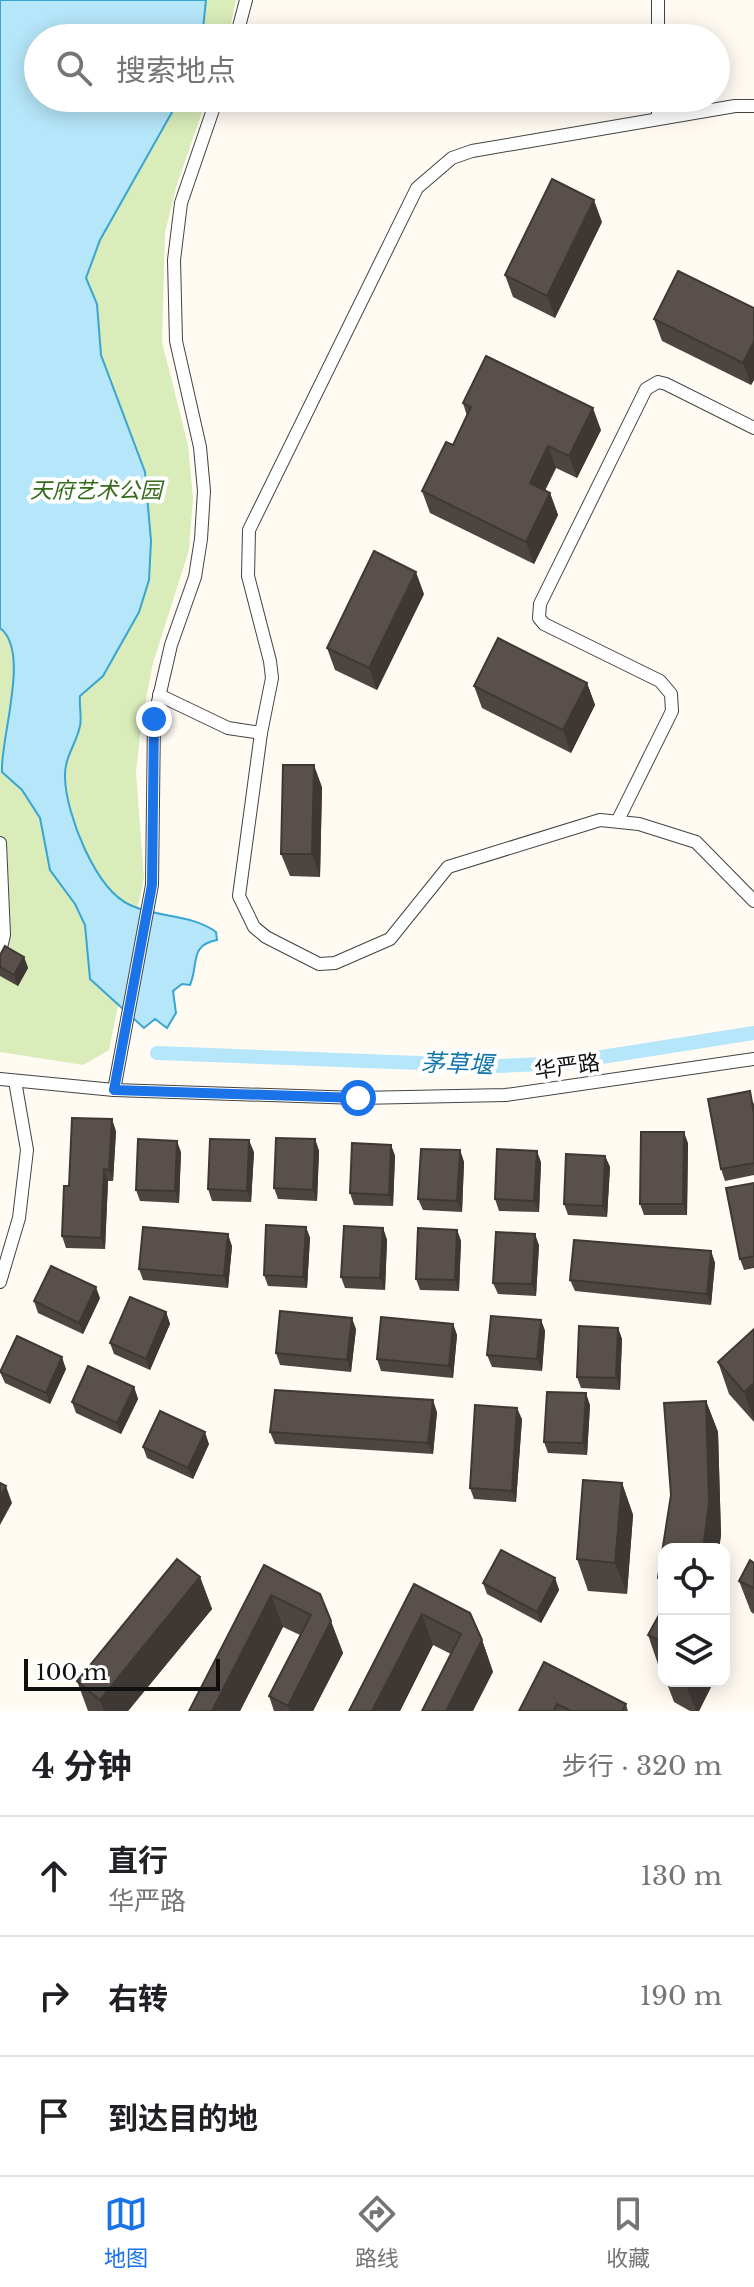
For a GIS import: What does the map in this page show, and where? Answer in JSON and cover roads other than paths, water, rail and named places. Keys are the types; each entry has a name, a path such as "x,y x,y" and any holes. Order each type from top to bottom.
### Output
{"street":[{"path":"240,24 246,0"},
{"path":"658,0 658,24"},
{"path":"730,107 754,106"},
{"path":"114,1090 123,1032 146,928 154,846 153,734 171,645 195,577 204,491 200,447 176,341 174,260 181,203 212,112"},
{"path":"658,112 658,119"},
{"path":"699,112 472,151 452,158 417,188 249,530 245,561 272,678 261,733 239,896 254,927 319,964 335,963 390,939 448,867 600,820 618,820 682,834 696,842 754,901"},
{"path":"618,820 672,711 671,694 660,681 544,624 539,618 540,604 646,389 658,382 666,384 754,428"},
{"path":"159,695 228,728 261,733"},
{"path":"0,843 4,935 0,952"},
{"name":"华严路","path":"0,1079 114,1090 358,1098 506,1095 754,1059"},
{"path":"0,1282 19,1218 27,1150 15,1081"}],"water":[{"path":"0,0 206,0 203,24 24,24 24,112 172,112 100,240 86,278 97,304 101,355 145,472 151,541 149,580 139,612 103,676 80,696 80,726 66,764 65,778 71,811 85,849 94,867 117,896 141,909 196,922 216,932 217,940 202,946 196,956 190,985 182,984 173,991 176,1013 167,1028 155,1019 144,1028 90,979 85,925 75,904 50,870 40,818 22,790 2,772 14,675 9,639 0,628"}],"waterway":[{"name":"茅草堰","path":"157,1053 498,1066 564,1063 754,1033"}],"park label":[{"name":"天府艺术公园","path":"96,490"}]}
